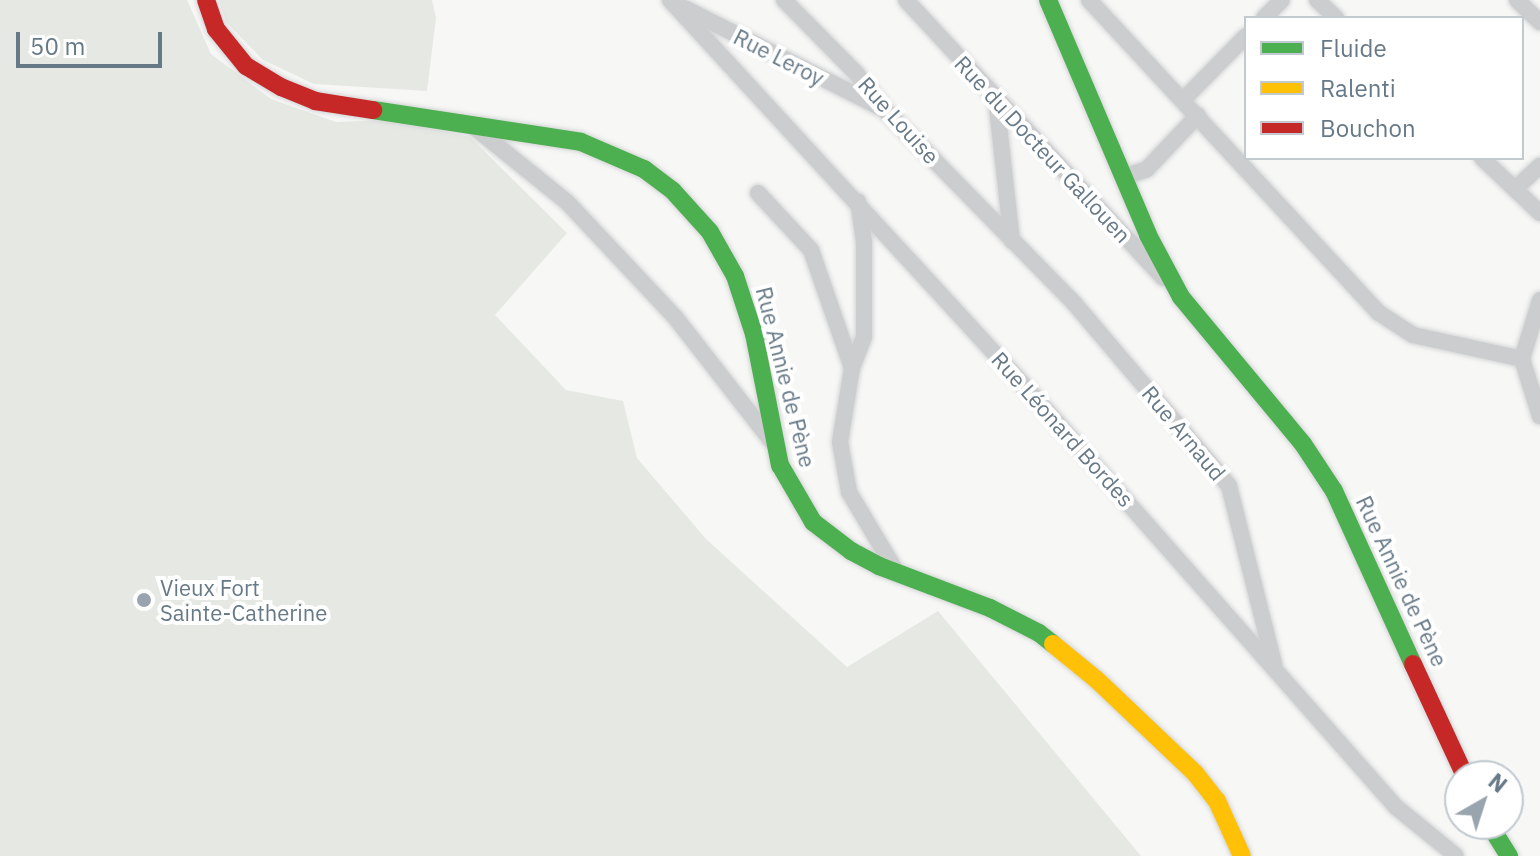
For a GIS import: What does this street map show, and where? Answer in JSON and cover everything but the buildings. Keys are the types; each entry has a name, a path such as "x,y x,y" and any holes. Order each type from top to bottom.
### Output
{"street":[{"name":"Rue Annie de Pène","path":"206,0 222,39 246,66 281,87 315,101 581,142 644,169 688,207 720,247 744,299 773,444 789,486 813,522 851,551 897,574 1014,619 1039,633 1097,680 1195,773 1217,801 1242,856"},
{"name":"Rue Louise","path":"784,0 1012,241"},
{"name":"Rue du Docteur Gallouen","path":"906,0 1181,297"},
{"name":"Rue Annie de Pène","path":"1048,0 1148,235 1181,297 1303,444 1334,491 1458,760"},
{"path":"1089,0 1184,99 1379,313 1413,335 1522,359"},
{"path":"1266,16 1282,0"},
{"path":"1317,0 1334,16"},
{"path":"1517,0 1540,22"},
{"name":"Rue Leroy","path":"671,1 886,111"},
{"name":"Rue Léonard Bordes","path":"671,1 858,201 1396,807 1456,856"},
{"path":"1184,99 1244,38"},
{"path":"996,99 1012,241"},
{"path":"1123,177 1147,169 1198,115"},
{"path":"470,124 567,202 675,317 773,444"},
{"path":"1484,160 1540,213"},
{"path":"1515,189 1540,166"},
{"path":"758,193 811,250 852,368"},
{"path":"858,201 864,242 864,337 852,368 840,442 849,492 897,574"},
{"name":"Rue Arnaud","path":"1012,241 1074,303 1229,486 1275,669"},
{"path":"1540,300 1522,359 1540,416"}],"shaded area":[{"path":"0,0 187,0 211,54 271,99 336,122 389,120 470,137 567,233 495,315 566,390 623,401 637,458 706,539 847,667 938,611 1141,856 0,856"},
{"path":"219,0 432,0 436,18 427,91 314,84 263,60 226,22"}],"traffic: fast":[{"path":"1048,0 1148,235 1181,297 1303,444 1334,491 1413,664"},
{"path":"373,110 581,142 644,169 673,191 710,232 735,276 754,334 780,465 813,522 851,551 879,566 990,608 1039,633 1053,644"},
{"path":"1499,840 1509,856"}],"traffic: slow":[{"path":"1053,644 1097,680 1195,773 1217,801 1242,856"}],"traffic: jam":[{"path":"206,0 216,29 246,66 281,87 315,101 373,110"},
{"path":"1413,664 1458,760"}],"place":[{"name":"Vieux Fort Sainte-Catherine","path":"144,600"}]}
